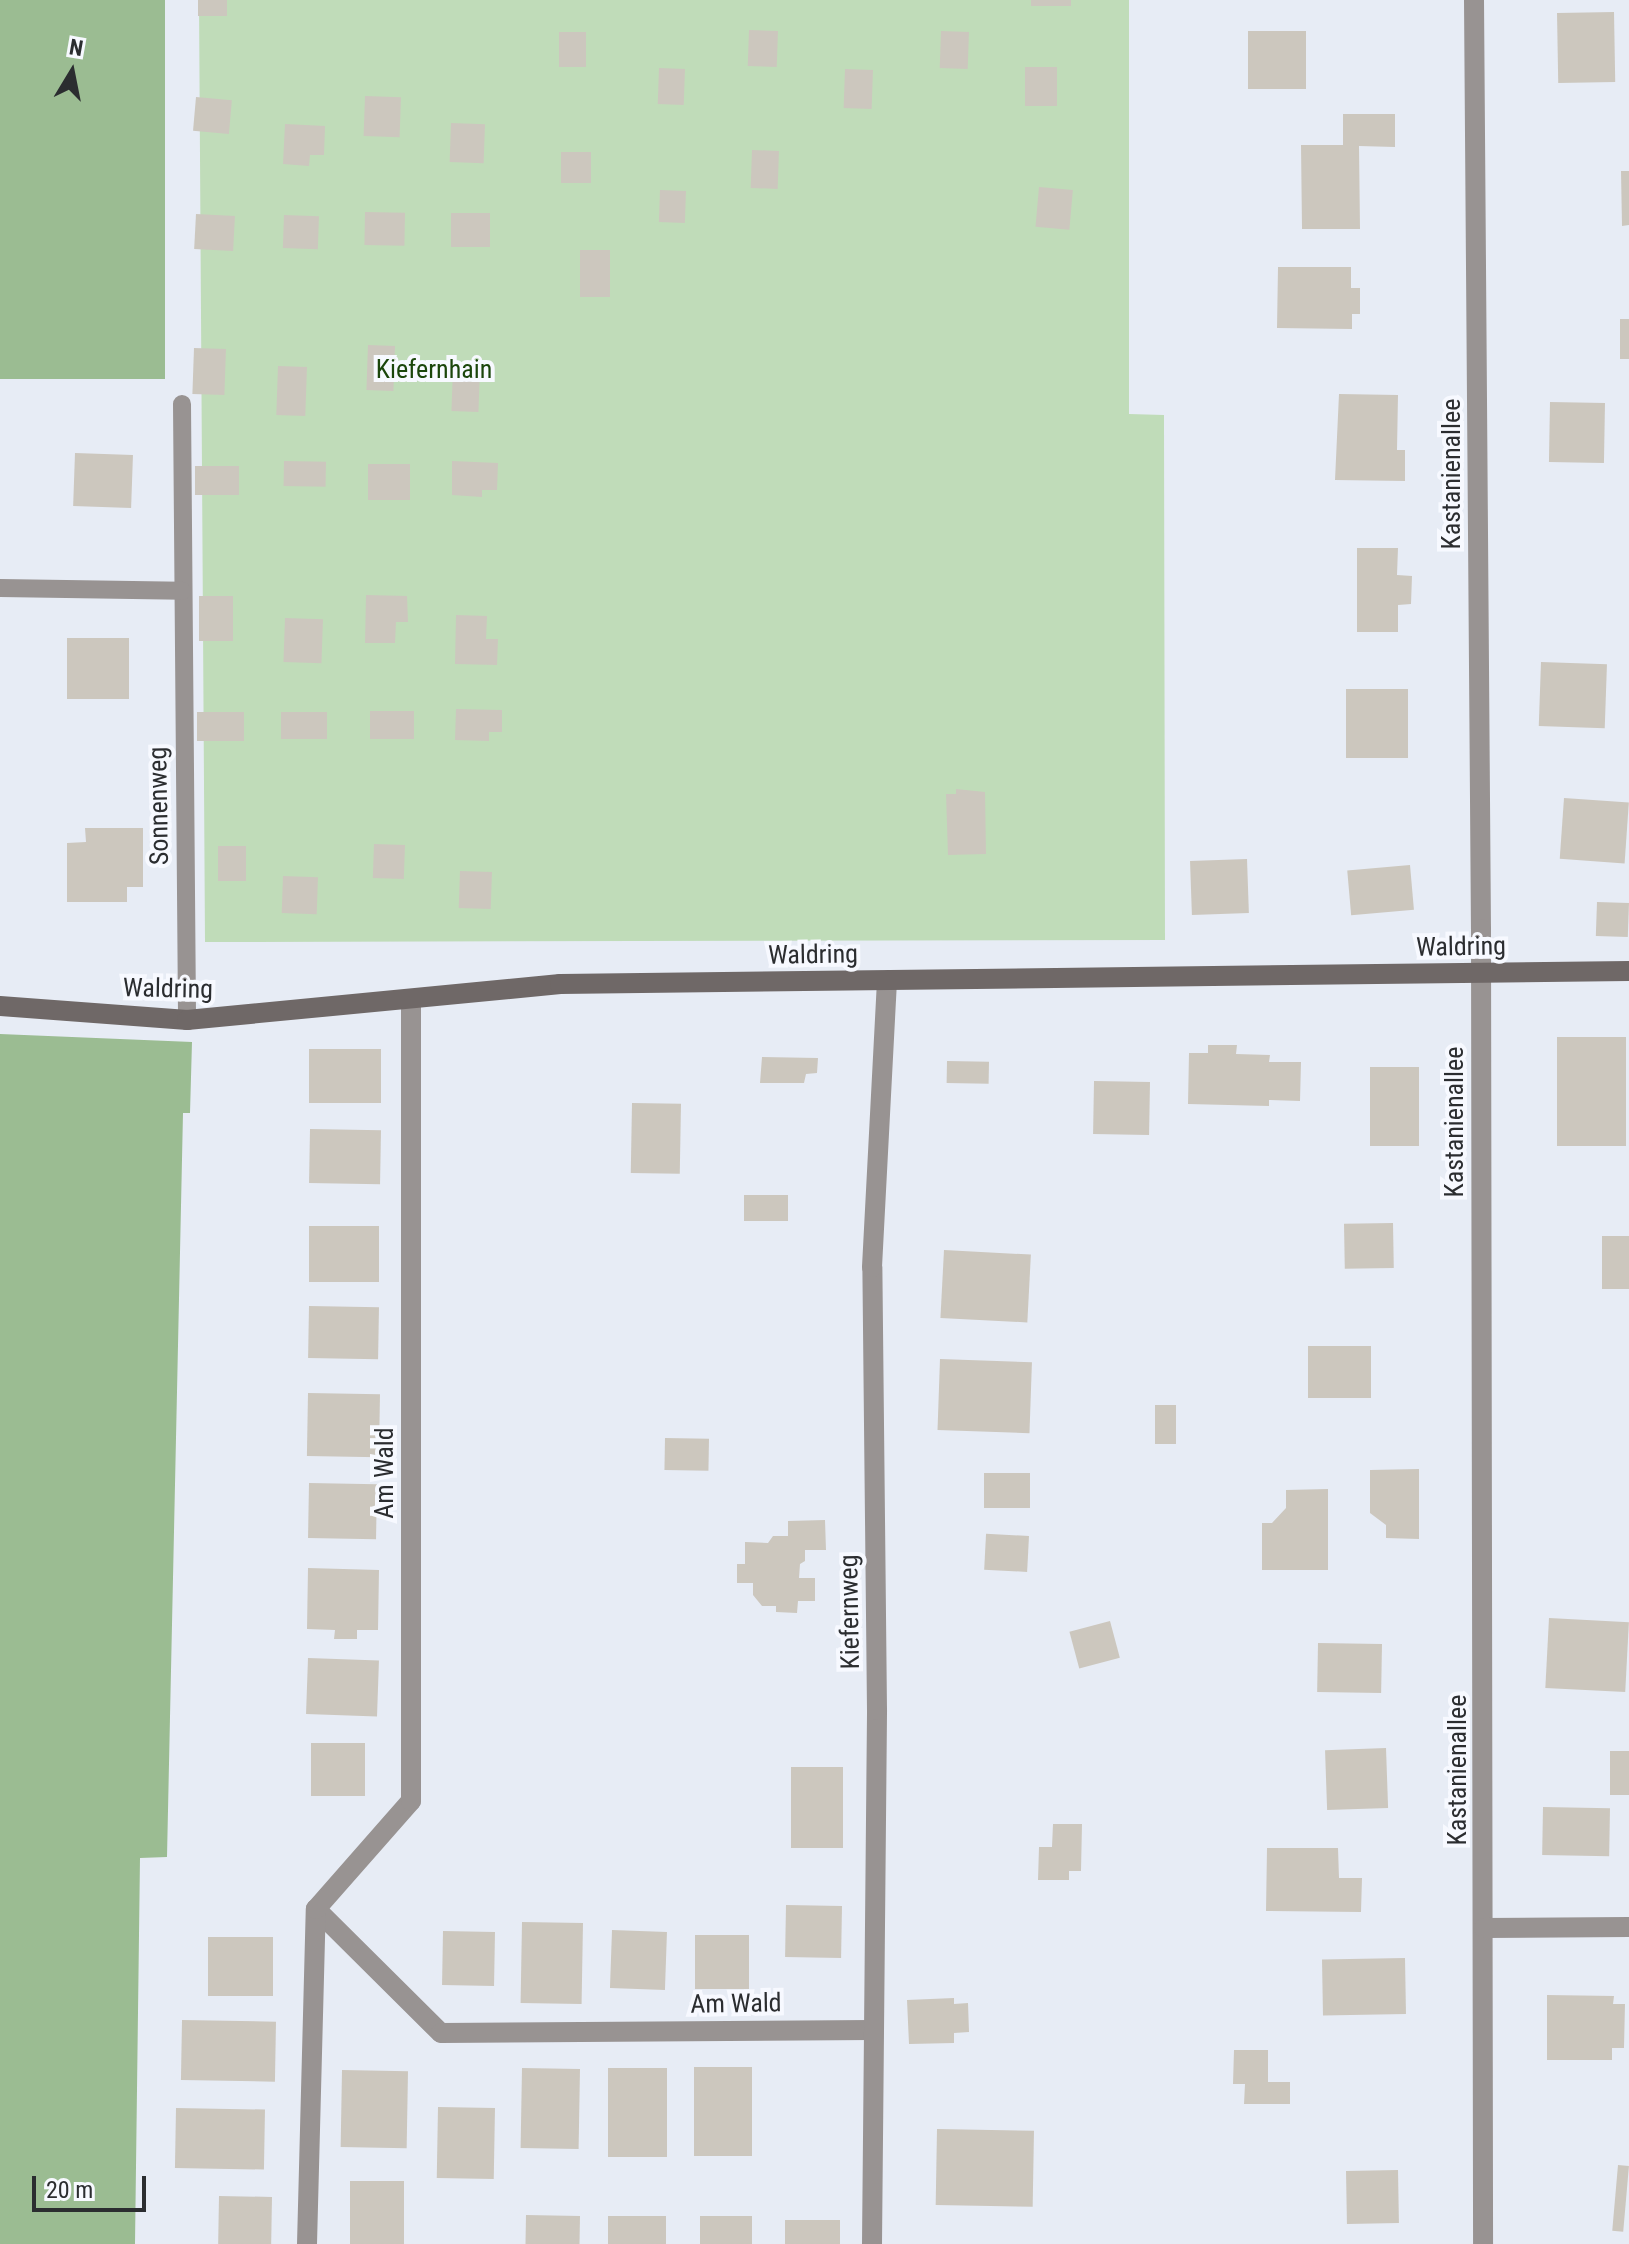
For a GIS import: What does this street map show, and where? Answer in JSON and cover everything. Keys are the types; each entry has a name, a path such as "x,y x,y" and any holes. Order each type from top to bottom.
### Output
{"street":[{"name":"Kastanienallee","path":"1474,0 1481,972 1483,2244"},
{"name":"Waldring","path":"0,1006 187,1020 411,1001 560,984 1629,971"},
{"name":"Kiefernweg","path":"872,2244 877,1710 872,1267 887,980"},
{"name":"Am Wald","path":"411,1001 411,1801 316,1909 441,2033 872,2030"},
{"path":"307,2244 316,1909"},
{"path":"1484,1928 1629,1927"}],"lane":[{"name":"Sonnenweg","path":"182,404 187,1020"},
{"path":"0,588 182,591"}],"green space":[{"path":"0,0 165,0 165,379 0,379"},
{"name":"Kiefernhain","path":"199,0 1129,0 1129,414 1164,415 1165,940 205,942"},
{"path":"0,1034 192,1042 190,1113 183,1113 167,1857 140,1858 135,2244 0,2244"}],"building":[{"path":"198,0 227,0 227,16 198,16"},
{"path":"1031,0 1071,0 1071,6 1031,6"},
{"path":"1614,12 1615,82 1558,83 1557,13"},
{"path":"749,30 778,31 777,67 748,66"},
{"path":"941,31 969,32 968,69 940,68"},
{"path":"1248,31 1306,31 1306,89 1248,89"},
{"path":"559,32 586,32 586,67 559,67"},
{"path":"1025,67 1057,67 1057,106 1025,106"},
{"path":"659,68 685,69 684,105 658,104"},
{"path":"845,69 873,70 872,109 844,108"},
{"path":"365,96 401,97 400,137 364,136"},
{"path":"196,97 232,100 229,134 193,131"},
{"path":"1343,114 1395,114 1395,147 1359,146 1360,229 1302,229 1301,145 1343,145"},
{"path":"451,123 485,124 484,163 450,162"},
{"path":"285,124 325,126 324,155 310,155 309,166 283,164"},
{"path":"752,150 779,151 778,189 751,188"},
{"path":"561,152 591,152 591,183 561,183"},
{"path":"1621,171 1629,171 1629,225 1622,226"},
{"path":"1039,187 1073,190 1069,230 1036,227"},
{"path":"660,190 686,191 685,223 659,222"},
{"path":"365,212 405,213 404,246 364,245"},
{"path":"451,213 490,213 490,247 451,247"},
{"path":"196,214 235,216 233,251 194,249"},
{"path":"284,215 319,216 318,249 283,248"},
{"path":"580,250 610,250 610,297 580,297"},
{"path":"1278,267 1351,267 1351,288 1360,288 1360,314 1352,314 1352,329 1277,328"},
{"path":"1620,319 1629,319 1629,359 1620,359"},
{"path":"368,345 395,346 393,391 366,390"},
{"path":"194,348 226,349 224,395 192,394"},
{"path":"278,366 307,367 305,416 276,415"},
{"path":"453,367 480,368 478,412 451,411"},
{"path":"1339,394 1398,395 1397,450 1405,450 1405,481 1335,480"},
{"path":"1550,402 1605,403 1604,463 1549,462"},
{"path":"75,453 133,455 131,508 73,506"},
{"path":"284,461 326,462 326,487 284,486"},
{"path":"452,461 498,463 497,490 482,490 482,497 452,495"},
{"path":"368,464 410,464 410,500 368,500"},
{"path":"195,466 239,466 239,495 195,495"},
{"path":"1357,548 1398,548 1397,575 1412,576 1411,604 1398,605 1398,632 1357,632"},
{"path":"366,595 407,596 408,622 396,622 395,643 365,643"},
{"path":"199,596 233,596 233,641 199,641"},
{"path":"456,615 487,616 486,639 498,639 497,665 455,664"},
{"path":"285,618 323,619 321,663 283,662"},
{"path":"67,638 129,638 129,699 67,699"},
{"path":"1541,662 1607,664 1605,728 1539,726"},
{"path":"1346,689 1408,689 1408,758 1346,758"},
{"path":"456,709 502,710 502,732 489,732 489,741 455,740"},
{"path":"370,711 414,711 414,739 370,739"},
{"path":"197,712 244,712 244,741 197,741"},
{"path":"281,712 327,712 327,739 281,739"},
{"path":"956,789 985,792 986,854 948,855 946,794 956,794"},
{"path":"1564,798 1629,803 1625,863 1560,859"},
{"path":"85,828 143,828 143,887 127,887 127,902 67,902 67,843 86,842"},
{"path":"374,844 405,845 404,879 373,878"},
{"path":"218,846 246,846 246,881 218,881"},
{"path":"1247,859 1249,913 1192,915 1190,861"},
{"path":"1410,865 1414,910 1351,915 1347,870"},
{"path":"460,871 492,872 491,909 459,908"},
{"path":"283,876 318,877 317,914 282,913"},
{"path":"1597,902 1629,903 1628,937 1596,936"},
{"path":"1557,1037 1626,1037 1626,1146 1557,1146"},
{"path":"1208,1045 1237,1045 1236,1054 1270,1055 1269,1062 1301,1062 1300,1101 1269,1100 1269,1106 1188,1104 1189,1053 1208,1053"},
{"path":"309,1049 381,1049 381,1103 309,1103"},
{"path":"762,1057 818,1058 817,1073 806,1074 804,1083 760,1083"},
{"path":"947,1061 989,1062 989,1084 947,1083"},
{"path":"1370,1067 1419,1067 1419,1146 1370,1146"},
{"path":"1094,1081 1150,1082 1149,1135 1093,1134"},
{"path":"632,1103 681,1104 680,1174 631,1173"},
{"path":"310,1129 381,1130 380,1184 309,1183"},
{"path":"744,1195 788,1195 788,1221 744,1221"},
{"path":"1393,1223 1394,1268 1345,1269 1344,1224"},
{"path":"309,1226 379,1226 379,1282 309,1282"},
{"path":"1602,1236 1629,1236 1629,1289 1602,1289"},
{"path":"944,1250 1031,1255 1027,1322 940,1318"},
{"path":"309,1306 379,1307 378,1359 308,1358"},
{"path":"1308,1346 1371,1346 1371,1398 1308,1398"},
{"path":"940,1359 1032,1362 1029,1433 938,1430"},
{"path":"308,1393 380,1394 379,1457 307,1456"},
{"path":"1155,1405 1176,1405 1176,1444 1155,1444"},
{"path":"665,1438 709,1439 708,1471 664,1470"},
{"path":"1419,1469 1419,1539 1386,1538 1386,1525 1370,1513 1370,1470"},
{"path":"984,1473 1030,1473 1030,1508 984,1508"},
{"path":"309,1483 377,1484 376,1539 308,1538"},
{"path":"1328,1489 1328,1570 1262,1570 1262,1523 1272,1523 1286,1508 1286,1490"},
{"path":"825,1520 826,1550 805,1550 805,1561 800,1564 799,1578 815,1578 815,1601 798,1601 797,1613 776,1612 776,1606 762,1606 753,1595 753,1583 737,1583 737,1564 745,1564 745,1542 768,1543 773,1536 788,1536 788,1521"},
{"path":"986,1534 1029,1536 1027,1572 984,1570"},
{"path":"308,1568 379,1570 378,1630 357,1630 357,1639 334,1639 335,1630 307,1629"},
{"path":"1549,1618 1629,1622 1625,1692 1545,1688"},
{"path":"1110,1621 1120,1658 1079,1669 1069,1632"},
{"path":"1318,1643 1382,1644 1381,1693 1317,1692"},
{"path":"308,1658 379,1660 377,1716 306,1714"},
{"path":"311,1743 365,1743 365,1796 311,1796"},
{"path":"1386,1748 1388,1808 1327,1810 1325,1750"},
{"path":"1610,1751 1629,1751 1629,1795 1610,1795"},
{"path":"791,1767 843,1767 843,1848 791,1848"},
{"path":"1543,1807 1610,1808 1609,1856 1542,1855"},
{"path":"1053,1824 1082,1824 1081,1871 1069,1871 1069,1880 1038,1880 1039,1847 1052,1847"},
{"path":"1267,1848 1338,1848 1339,1878 1362,1878 1361,1912 1266,1911"},
{"path":"786,1905 842,1906 841,1958 785,1957"},
{"path":"522,1922 583,1923 582,2004 521,2003"},
{"path":"612,1930 667,1932 665,1990 610,1988"},
{"path":"443,1931 495,1932 494,1986 442,1985"},
{"path":"695,1935 749,1935 749,1989 695,1989"},
{"path":"208,1937 273,1937 273,1996 208,1996"},
{"path":"1405,1958 1406,2014 1323,2015 1322,1959"},
{"path":"1547,1995 1614,1996 1613,2004 1625,2004 1624,2048 1612,2048 1612,2060 1547,2060"},
{"path":"954,1998 954,2004 968,2003 969,2032 954,2033 954,2043 909,2044 907,2000"},
{"path":"182,2020 276,2022 275,2082 181,2080"},
{"path":"1234,2050 1268,2050 1268,2082 1290,2082 1290,2104 1244,2104 1245,2084 1233,2084"},
{"path":"694,2067 752,2067 752,2156 694,2156"},
{"path":"522,2068 580,2069 579,2149 521,2148"},
{"path":"608,2068 667,2068 667,2157 608,2157"},
{"path":"342,2070 408,2071 407,2148 341,2147"},
{"path":"438,2107 495,2108 494,2179 437,2178"},
{"path":"176,2108 265,2110 264,2170 175,2168"},
{"path":"937,2129 1034,2131 1033,2207 936,2205"},
{"path":"1618,2165 1629,2166 1623,2232 1612,2231"},
{"path":"1398,2170 1399,2223 1347,2224 1346,2171"},
{"path":"350,2181 404,2181 404,2244 350,2244"},
{"path":"219,2196 272,2197 271,2244 218,2244"},
{"path":"526,2215 580,2216 580,2244 525,2244"},
{"path":"608,2216 666,2216 666,2244 608,2244"},
{"path":"700,2216 752,2216 752,2244 700,2244"},
{"path":"785,2220 840,2220 840,2244 785,2244"}]}
